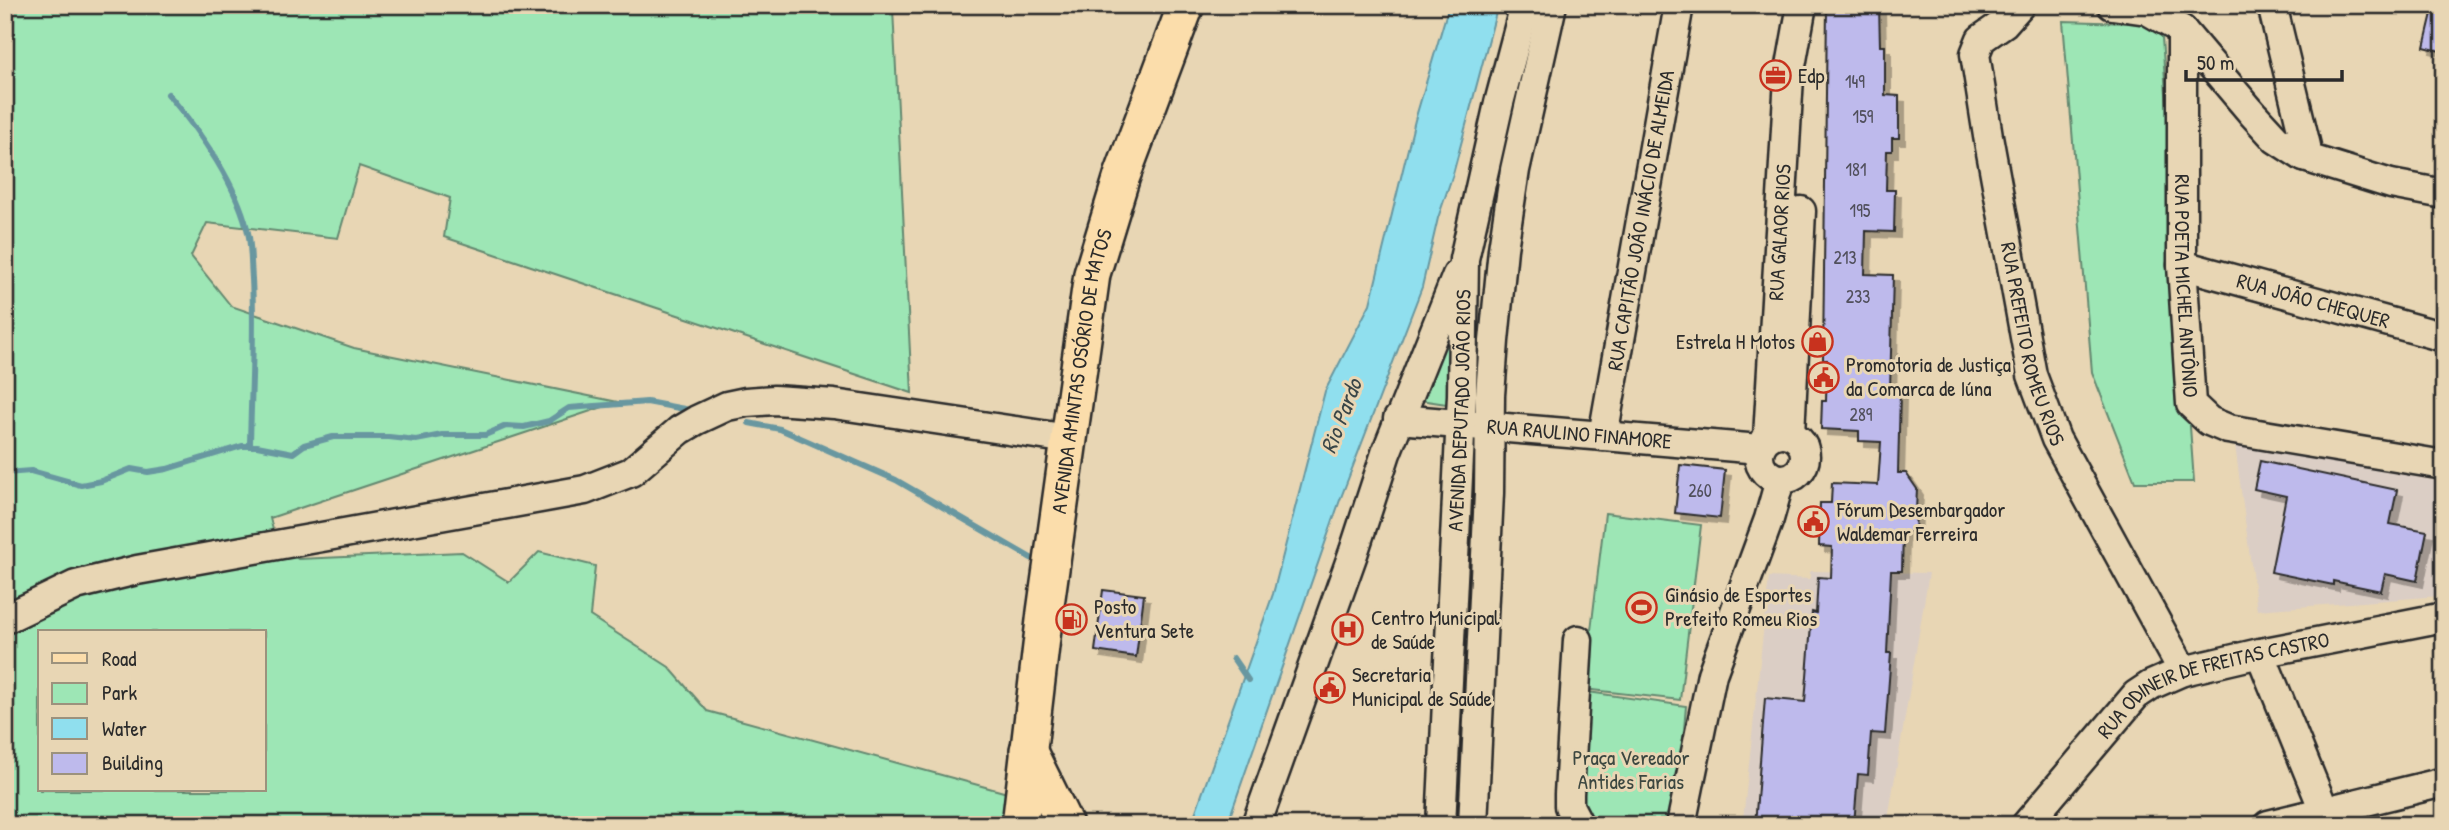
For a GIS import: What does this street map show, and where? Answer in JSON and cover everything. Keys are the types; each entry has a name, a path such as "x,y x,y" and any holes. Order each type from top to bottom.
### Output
{"main road":[{"name":"AVENIDA AMINTAS OSÓRIO DE MATOS","path":"1020,824 1087,301 1097,251 1186,5"},
{"path":"1028,750 1067,824"},
{"path":"1020,824 1043,815 1067,824"}],"street":[{"name":"AVENIDA DEPUTADO JOÃO RIOS","path":"1441,825 1462,395 1464,259 1499,103 1525,5"},
{"name":"AVENIDA DEPUTADO JOÃO RIOS","path":"1473,825 1489,493 1492,369 1515,170 1552,5"},
{"name":"RUA CAPITÃO JOÃO INÁCIO DE ALMEIDA","path":"1603,436 1679,5"},
{"name":"RUA PREFEITO ROMEU RIOS","path":"2020,5 2004,23 1981,39 1975,54 2032,375 2056,439 2183,671"},
{"path":"2112,5 2147,10 2182,30 2276,139 2304,158 2391,184 2444,194"},
{"path":"2273,9 2306,146 2304,158"},
{"name":"RUA GALAOR RIOS","path":"1773,440 1801,444 1805,458 1800,471 1787,479 1772,477 1760,465 1773,440 1789,77 1800,18"},
{"name":"RUA POETA MICHEL ANTÔNIO","path":"2182,30 2182,265 2191,404 2209,421 2228,429 2444,465"},
{"path":"1256,825 1398,419 1464,259"},
{"name":"RUA JOÃO CHEQUER","path":"2182,265 2444,337"},
{"path":"5,619 76,585 136,570 585,490 631,472 680,430 697,420 747,402 774,400 834,404 1069,439"},
{"name":"RUA RAULINO FINAMORE","path":"1398,419 1603,436 1773,440"},
{"path":"1681,825 1712,674 1769,519 1780,480"},
{"name":"RUA ODINEIR DE FREITAS CASTRO","path":"2026,825 2136,695 2151,685 2183,671 2260,653 2442,623"},
{"path":"1578,640 1569,806 1579,825"},
{"path":"2260,653 2327,817"},
{"path":"2268,825 2327,817 2444,782"}],"shaded area":[{"path":"2235,445 2444,482 2444,580 2440,596 2257,610"},
{"path":"1810,571 1929,573 1887,825 1700,825 1700,821 1743,820 1769,577 1810,579"}],"green space":[{"path":"5,5 895,5 893,9 912,393 444,237 450,198 359,166 338,238 207,223 191,256 231,306 354,348 618,402 270,518 276,542 298,559 462,552 509,582 539,552 595,566 590,616 669,667 707,711 1011,794 1005,825 5,825"},
{"path":"2063,21 2161,24 2194,482 2135,482 2092,372"},
{"path":"1453,314 1453,405 1420,400"},
{"name":"Ginásio de Esportes Prefeito Romeu Rios","path":"1605,513 1701,525 1680,700 1584,689"},
{"name":"Praça Vereador Antides Farias","path":"1588,692 1686,706 1676,825 1587,825 1582,816"}],"water":[{"name":"Rio Pardo","path":"1449,5 1498,5 1453,174 1438,218 1422,287 1340,500 1227,825 1191,825 1273,594 1325,391 1370,304 1415,120"}],"building":[{"path":"1827,5 1879,5 1880,46 1885,46 1885,95 1899,96 1899,138 1892,138 1892,151 1887,151 1886,190 1895,190 1894,232 1866,231 1865,274 1893,275 1890,391 1900,392 1898,473 1906,473 1917,489 1915,532 1903,532 1902,571 1891,571 1887,653 1891,653 1885,734 1871,733 1868,775 1858,774 1854,825 1755,825 1765,698 1805,702 1812,612 1816,613 1818,577 1831,578 1832,547 1819,546 1820,503 1831,503 1832,483 1878,485 1881,442 1859,441 1859,431 1821,429 1822,401 1826,401 1827,360 1823,360"},
{"path":"2434,5 2444,5 2444,52 2424,47"},
{"path":"2260,461 2397,490 2390,524 2427,531 2417,581 2385,574 2381,591 2333,581 2333,585 2271,572 2286,496 2254,489"},
{"path":"1680,465 1725,470 1720,518 1675,513"},
{"path":"1103,590 1144,595 1136,657 1095,651"}],"waterway":[{"path":"168,94 217,161 237,199 249,237 253,321 250,445"},
{"path":"5,473 31,471 81,485 101,481 131,469 148,472 167,469 242,446 293,453 304,445 333,437 416,440 442,435 485,435 506,426 524,427 549,421 569,408 647,402 695,411"},
{"path":"749,423 780,429 896,480 1031,558"},
{"path":"1233,658 1248,680"}],"place":[{"name":"Edp","path":"1775,76"},
{"name":"Estrela H Motos","path":"1818,342"},
{"name":"Promotoria de Justiça da Comarca de Iúna","path":"1823,377"},
{"name":"Fórum Desembargador Waldemar Ferreira","path":"1814,522"},
{"name":"Ginásio de Esportes Prefeito Romeu Rios","path":"1642,607"},
{"name":"Posto Ventura Sete","path":"1071,619"},
{"name":"Centro Municipal de Saúde","path":"1348,630"},
{"name":"Secretaria Municipal de Saúde","path":"1329,687"}]}
